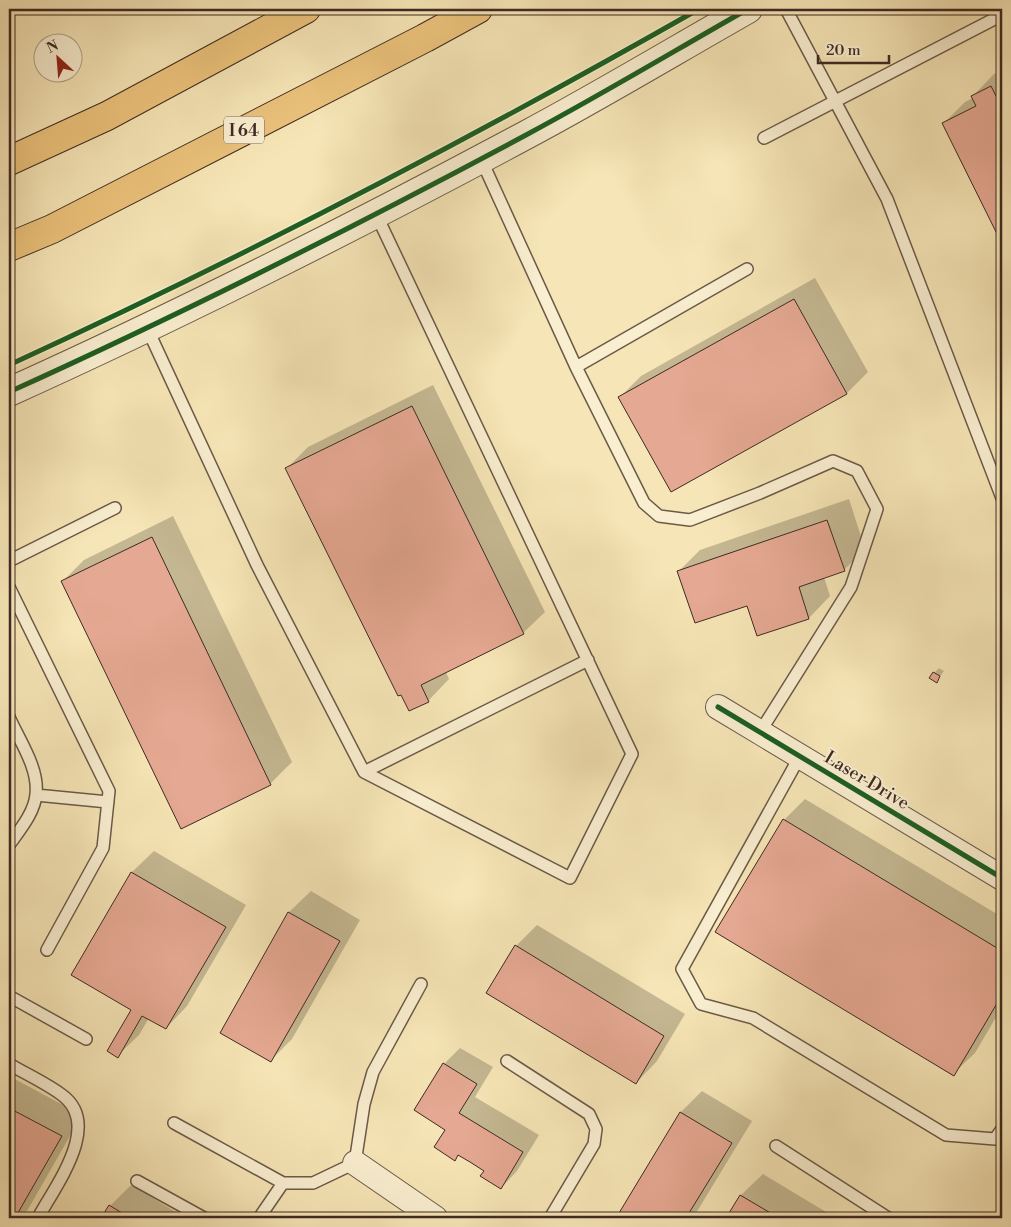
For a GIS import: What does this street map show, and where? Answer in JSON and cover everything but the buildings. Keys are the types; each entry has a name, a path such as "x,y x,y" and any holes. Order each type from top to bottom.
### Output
{"highway":[{"path":"9,161 107,116 306,9"},
{"name":"I 64","path":"9,247 60,224 478,9"}],"street":[{"path":"9,392 147,328 376,214 480,159 748,9"},
{"name":"Laser Drive","path":"718,707 1002,878"},
{"path":"355,1163 435,1218"}],"lane":[{"path":"786,9 887,199 1002,498"},
{"path":"764,138 1002,15"},
{"path":"480,159 576,367 644,503 659,516 690,520 760,493 833,461 857,471 877,510 851,587 760,732"},
{"path":"147,328 257,565 364,772 570,878 632,754 376,214"},
{"path":"576,367 747,269"},
{"path":"9,561 115,508"},
{"path":"9,587 109,792 103,848 47,950"},
{"path":"364,772 588,660"},
{"path":"9,717 36,777 36,795 27,818 9,845"},
{"path":"800,756 682,969 701,1004 753,1018 946,1135 995,1138 1002,1129"},
{"path":"36,795 108,802"},
{"path":"174,1123 283,1183 313,1183 355,1163 364,1104 373,1072 422,984"},
{"path":"9,996 86,1039"},
{"path":"507,1060 589,1114 596,1130 594,1144 550,1218"},
{"path":"9,1064 63,1096 78,1115 79,1131 72,1155 38,1218"},
{"path":"776,1146 888,1218"},
{"path":"137,1180 204,1218"},
{"path":"259,1218 283,1183"}],"cycle path":[{"path":"9,365 271,239 444,149 699,9"},
{"path":"9,392 205,300 398,202 554,120 748,9"},
{"path":"718,707 1002,878"}]}
